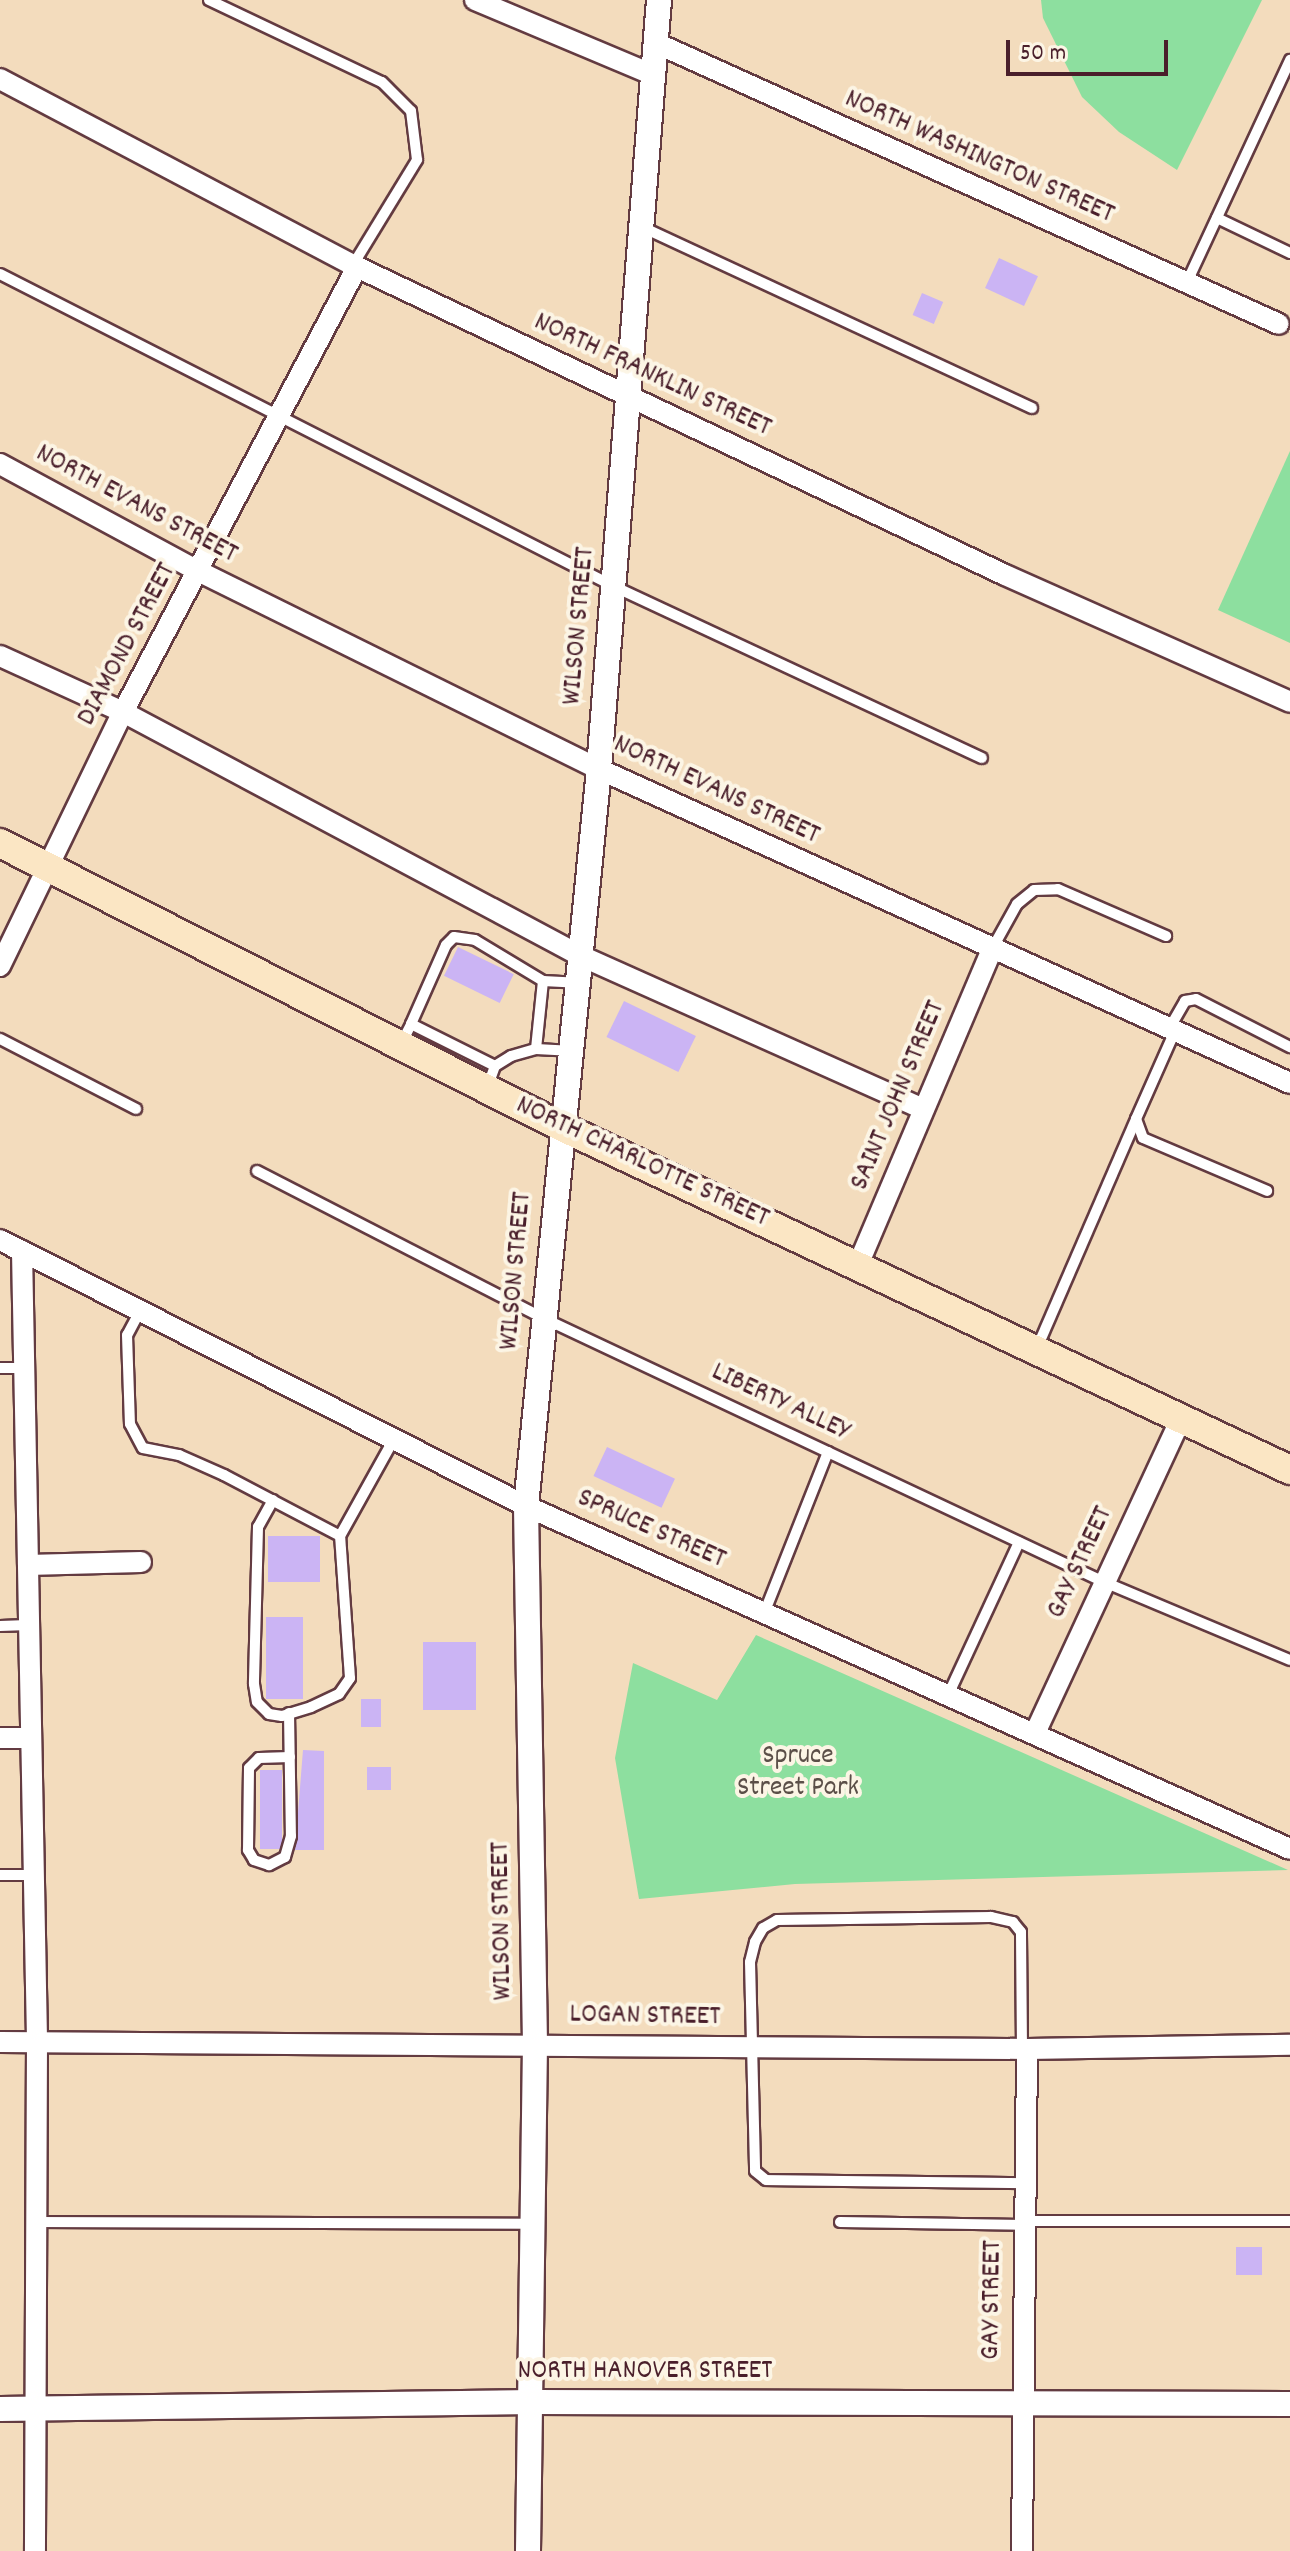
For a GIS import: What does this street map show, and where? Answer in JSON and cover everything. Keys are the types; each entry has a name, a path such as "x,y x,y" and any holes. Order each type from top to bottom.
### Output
{"main road":[{"name":"NORTH CHARLOTTE STREET","path":"0,843 406,1034 491,1077 560,1126 1290,1470"}],"street":[{"path":"475,0 651,74"},
{"name":"WILSON STREET","path":"528,2551 533,2402 535,2044 526,1506 560,1126 581,956 599,769 659,0"},
{"name":"NORTH WASHINGTON STREET","path":"656,43 1285,327"},
{"name":"NORTH FRANKLIN STREET","path":"0,79 355,266 1005,575 1290,702"},
{"name":"DIAMOND STREET","path":"0,966 123,712 355,266"},
{"name":"NORTH EVANS STREET","path":"0,464 198,571 599,769 1290,1083"},
{"path":"0,656 123,712 581,956 923,1109"},
{"name":"SAINT JOHN STREET","path":"858,1265 992,949"},
{"name":"SPRUCE STREET","path":"0,1240 526,1506 1036,1731 1290,1849"},
{"path":"22,1251 37,2042 35,2551"},
{"name":"GAY STREET","path":"1036,1731 1102,1581 1181,1419"},
{"path":"28,1565 141,1562"},
{"path":"0,1738 29,1738"},
{"name":"LOGAN STREET","path":"0,2042 1025,2049 1290,2045"},
{"name":"GAY STREET","path":"1022,2551 1020,2401 1025,2049"},
{"name":"NORTH HANOVER STREET","path":"0,2409 533,2402 1290,2404"}],"lane":[{"path":"209,0 382,82 411,111 417,160 355,266"},
{"path":"1187,282 1290,60"},
{"path":"1217,218 1290,253"},
{"path":"640,226 1032,408"},
{"path":"0,274 613,586 982,758"},
{"path":"992,949 1017,904 1034,890 1058,889 1166,936"},
{"path":"406,1034 446,945 454,937 475,940 543,981 577,983"},
{"path":"536,1049 543,981"},
{"path":"1036,1350 1185,1001 1196,999 1290,1047"},
{"path":"0,1039 136,1109"},
{"path":"491,1077 536,1049 569,1051"},
{"path":"1136,1119 1143,1138 1267,1191"},
{"name":"LIBERTY ALLEY","path":"257,1171 543,1318 1102,1581 1290,1660"},
{"path":"140,1311 127,1335 136,1441 143,1448 179,1455 340,1536"},
{"path":"0,1368 24,1368"},
{"path":"273,1500 258,1527 254,1684 257,1702 269,1714 289,1713 339,1694 350,1678 340,1536 394,1439"},
{"path":"765,1611 828,1452"},
{"path":"949,1693 1019,1542"},
{"path":"0,1626 28,1625"},
{"path":"289,1713 290,1757 291,1836 285,1857 269,1865 254,1860 248,1850 249,1768 259,1758 290,1757"},
{"path":"0,1875 32,1875"},
{"path":"1025,2049 1021,1932 1013,1922 991,1917 777,1920 763,1928 750,1962 751,2157 755,2171 766,2180 1025,2183"},
{"path":"840,2222 1290,2221"},
{"path":"36,2222 534,2224"}],"green space":[{"path":"1041,0 1262,0 1177,170 1119,132 1082,97 1043,18"},
{"path":"1290,451 1290,643 1218,610"},
{"name":"Spruce Street Park","path":"756,1635 1288,1870 795,1884 639,1899 615,1758 633,1663 717,1700"}],"building":[{"path":"999,258 1038,276 1024,306 985,288"},
{"path":"922,293 943,302 934,324 913,315"},
{"path":"458,947 514,974 500,1003 444,976"},
{"path":"624,1001 696,1036 678,1072 606,1037"},
{"path":"607,1447 675,1479 661,1508 593,1476"},
{"path":"268,1536 320,1536 320,1582 268,1582"},
{"path":"266,1617 303,1617 303,1699 266,1699"},
{"path":"423,1642 476,1642 476,1710 423,1710"},
{"path":"361,1699 381,1699 381,1727 361,1727"},
{"path":"303,1750 324,1751 324,1850 295,1850"},
{"path":"367,1767 391,1767 391,1790 367,1790"},
{"path":"260,1770 282,1770 282,1849 260,1849"},
{"path":"1236,2247 1262,2247 1262,2275 1236,2275"}]}
